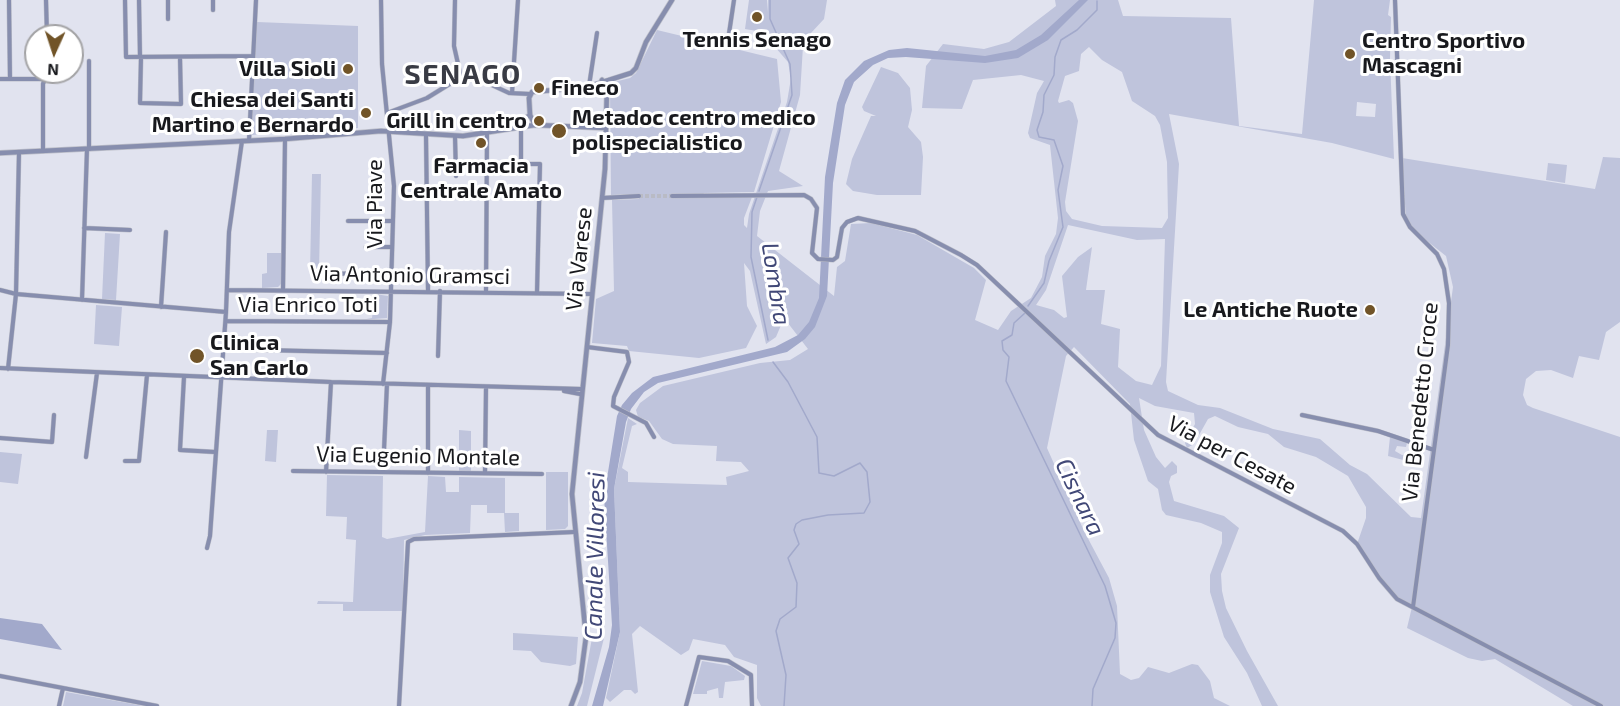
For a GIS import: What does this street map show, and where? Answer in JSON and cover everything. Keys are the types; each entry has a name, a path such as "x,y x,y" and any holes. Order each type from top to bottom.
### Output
{"street":[{"path":"9,0 10,79"},
{"path":"46,0 46,24"},
{"path":"125,0 126,57 252,56"},
{"path":"139,0 140,103 181,104 180,57"},
{"path":"168,0 168,19"},
{"path":"213,0 213,10"},
{"path":"249,141 256,0"},
{"name":"Via Piave","path":"381,0 382,64 394,186 383,472"},
{"path":"455,0 454,46 461,78"},
{"path":"512,93 518,0"},
{"path":"606,96 607,85 636,68 645,38 672,0"},
{"path":"727,47 734,0"},
{"name":"Via Benedetto Croce","path":"1395,0 1403,214 1410,227 1437,255 1444,269 1449,294 1448,345 1413,606"},
{"path":"589,86 597,33"},
{"path":"82,300 89,61"},
{"path":"387,113 427,98 461,78 481,80 512,93 530,94 535,91 589,86 602,80 617,78"},
{"path":"0,79 24,79"},
{"path":"602,80 607,85"},
{"path":"602,80 601,88 606,96"},
{"path":"43,151 44,84"},
{"path":"530,94 530,115 535,124"},
{"name":"Via Varese","path":"571,706 580,682 586,637 572,494 602,198 606,96"},
{"path":"0,153 390,132 455,136 487,133 514,126 530,115"},
{"path":"521,123 606,128"},
{"path":"521,123 521,164 540,164 537,293"},
{"path":"486,292 487,133"},
{"path":"426,135 428,291"},
{"path":"455,136 456,176"},
{"path":"283,290 285,139"},
{"path":"207,548 210,536 222,350 226,321 229,232 242,141"},
{"path":"8,369 16,294 19,152"},
{"name":"Via per Cesate","path":"672,196 804,195 811,199 817,208 812,253 818,259 831,260 838,256 840,235 844,225 850,220 862,218 915,231 970,260 1152,431 1183,450 1343,531 1357,544 1379,578 1397,599 1601,706"},
{"path":"602,198 639,196"},
{"path":"348,221 393,221"},
{"path":"84,228 130,230"},
{"path":"161,307 166,232"},
{"path":"366,247 391,247"},
{"path":"317,274 391,273"},
{"path":"0,290 16,294 226,312"},
{"name":"Via Antonio Gramsci","path":"227,290 592,294"},
{"path":"438,356 440,291"},
{"name":"Via Enrico Toti","path":"226,321 390,322"},
{"path":"587,347 625,350 628,353 627,368 613,400 613,406 646,423 654,437"},
{"path":"222,350 387,353"},
{"path":"0,368 581,391"},
{"path":"86,457 98,373"},
{"path":"125,461 140,461 147,375"},
{"path":"184,377 180,450 215,452"},
{"path":"326,472 331,382"},
{"path":"428,385 428,473"},
{"path":"485,474 486,387"},
{"path":"0,438 52,442 54,415"},
{"path":"1302,415 1378,431 1434,450"},
{"name":"Via Eugenio Montale","path":"293,471 542,474"},
{"path":"399,706 408,542 414,539 574,532"},
{"path":"686,706 699,657 728,661 751,675 752,706"},
{"path":"0,676 157,706"},
{"path":"59,706 63,688"}],"shaded area":[{"path":"749,0 767,0 767,12 768,0 827,0 824,19 811,33 810,46 803,46 800,95 779,171 803,186 768,191 760,211 757,236 834,296 837,267 845,261 851,224 871,223 917,235 974,268 986,280 975,320 998,330 1011,311 1031,298 1042,277 1045,256 1056,234 1058,218 1050,145 1030,138 1028,133 1037,93 1044,81 1021,75 973,80 962,109 922,108 926,66 943,44 984,49 1009,42 1056,6 1055,0 1118,0 1123,16 1231,18 1239,126 1302,134 1314,0 1390,0 1388,15 1391,17 1390,59 1394,159 1332,143 1169,114 1179,164 1166,382 1168,391 1198,405 1220,408 1273,429 1320,439 1350,465 1367,474 1411,517 1421,518 1453,287 1446,256 1412,229 1406,219 1402,158 1595,189 1603,157 1620,158 1620,322 1606,332 1599,360 1579,356 1573,378 1551,370 1536,371 1526,379 1523,395 1527,405 1533,408 1620,437 1620,706 1573,706 1495,659 1482,661 1468,658 1407,628 1412,607 1389,591 1357,544 1366,518 1366,507 1348,476 1316,457 1284,447 1268,434 1238,427 1215,416 1208,419 1194,444 1187,448 1185,443 1195,424 1194,413 1155,406 1139,398 1144,430 1156,457 1165,468 1172,461 1177,466 1177,473 1171,476 1169,482 1174,501 1224,516 1239,528 1221,574 1222,591 1226,608 1278,706 1262,706 1247,673 1224,637 1210,592 1210,575 1222,543 1222,532 1201,523 1166,515 1162,510 1158,489 1148,481 1134,440 1130,404 1074,347 1066,356 1047,448 1084,531 1109,578 1117,606 1120,674 1131,680 1139,678 1148,667 1169,673 1192,664 1198,665 1210,681 1214,698 1230,706 761,706 757,698 757,665 734,657 725,645 693,639 689,650 681,655 640,626 632,634 638,692 635,694 631,690 624,690 610,702 606,698 620,632 614,489 628,418 637,424 632,426 622,468 628,472 628,482 727,485 726,477 749,471 741,462 716,461 717,446 673,444 662,439 649,421 638,417 636,410 640,403 663,386 760,363 790,360 808,349 784,318 776,337 766,344 750,271 744,263 747,306 757,326 746,348 699,358 629,351 627,346 592,343 596,299 614,291 612,200 639,199 639,194 611,195 610,88 614,82 630,78 636,73 657,30 777,59 781,102 754,192 703,193 708,197 752,197 744,218 744,225 747,228 749,214 787,102 791,78 788,62 775,47 769,33 745,29","holes":["1089,47 1102,60 1122,72 1132,101 1155,116 1160,125 1167,162 1168,218 1162,228 1102,226 1072,219 1066,211 1065,202 1078,121 1073,103 1069,100 1059,103 1058,101 1065,76 1079,71 1081,54","1357,102 1376,104 1375,117 1356,116","1068,225 1137,240 1165,239 1161,366 1152,385 1136,381 1118,367 1120,329 1101,324 1105,290 1086,290 1092,247 1078,257 1062,276 1067,317 1064,318 1054,310 1036,305 1046,290"]},
{"path":"1079,0 1088,0 1048,40 1018,58 985,63 906,57 888,58 873,65 854,82 845,105 833,183 827,296 815,327 805,339 787,352 658,383 644,392 631,409 626,422 614,489 620,632 603,706 592,706 609,647 612,625 604,497 617,416 622,405 632,393 653,377 775,347 798,335 809,322 819,298 825,177 837,103 845,80 864,61 889,50 907,48 985,56 1016,50 1041,35"},
{"path":"257,22 358,26 358,128 251,135"},
{"path":"881,67 898,73 910,88 912,110 908,127 921,142 923,157 921,195 877,195 853,191 846,184 852,159 871,116 876,116 864,111 862,107"},
{"path":"1548,163 1567,165 1565,183 1546,180"},
{"path":"312,174 321,174 319,272 310,272"},
{"path":"105,233 120,234 116,300 102,299"},
{"path":"267,253 281,253 281,284 278,287 262,288 262,274 267,273"},
{"path":"375,294 388,296 387,318 361,320 372,318"},
{"path":"96,305 122,307 119,346 94,344"},
{"path":"267,430 278,430 276,462 265,461"},
{"path":"459,430 471,431 471,471 459,471"},
{"path":"1390,437 1407,443 1406,447 1397,446 1395,451 1402,455 1407,454 1406,457 1410,458 1416,452 1410,448 1411,445 1424,449 1422,465 1388,456"},
{"path":"0,452 22,454 18,484 0,482"},
{"path":"546,472 568,472 568,526 565,529 546,530"},
{"path":"327,475 383,476 382,537 387,539 425,532 428,476 445,477 446,492 459,492 459,477 505,478 505,513 519,513 519,531 505,532 504,513 487,513 487,505 471,505 470,533 425,535 404,540 403,611 343,611 343,604 317,604 318,601 353,602 356,540 346,539 347,517 326,516"},
{"path":"0,618 42,624 62,650 0,639"},
{"path":"513,633 578,637 576,664 570,666 541,662 531,651 513,650"},
{"path":"592,638 604,638 587,706 577,706 582,693"},
{"path":"702,661 731,666 745,676 744,680 725,682 723,698 719,698 718,688 707,691 707,694 693,694"},
{"path":"66,692 144,706 63,706"}],"waterway":[{"name":"Lombra","path":"759,191 792,95 790,64 770,19 770,0"},
{"name":"Cisnara","path":"1028,306 1044,283 1049,261 1063,227 1058,190 1063,166 1054,140 1039,137 1037,130 1043,112 1044,95 1054,75 1055,57 1061,40 1077,30 1097,10 1097,1"},
{"name":"Lombra","path":"757,197 752,212 751,257 768,340"},
{"name":"Cisnara","path":"1025,313 1014,323 1012,335 1002,341 1003,350 1009,357 1006,381 1105,586 1116,623 1115,638 1093,689 1092,706"},
{"name":"Lombra","path":"773,362 788,382 817,437 819,473 834,476 860,463 867,472 870,502 864,513 828,515 802,520 796,524 794,530 799,544 788,558 797,583 796,607 780,619 776,631 786,675 784,706"}],"tunnel":[{"path":"639,196 672,196"}],"place":[{"name":"Tennis Senago","path":"757,17"},
{"name":"Centro Sportivo Mascagni","path":"1350,54"},
{"name":"Villa Sioli","path":"348,69"},
{"name":"Fineco","path":"539,88"},
{"name":"Chiesa dei Santi Martino e Bernardo","path":"366,113"},
{"name":"Grill in centro","path":"539,121"},
{"name":"Metadoc centro medico polispecialistico","path":"559,131"},
{"name":"Farmacia Centrale Amato","path":"481,143"},
{"name":"Le Antiche Ruote","path":"1370,310"},
{"name":"Clinica San Carlo","path":"197,356"}],"district":[{"name":"SENAGO","path":"463,75"}],"water label":[{"name":"Canale Villoresi","path":"595,556"}]}
